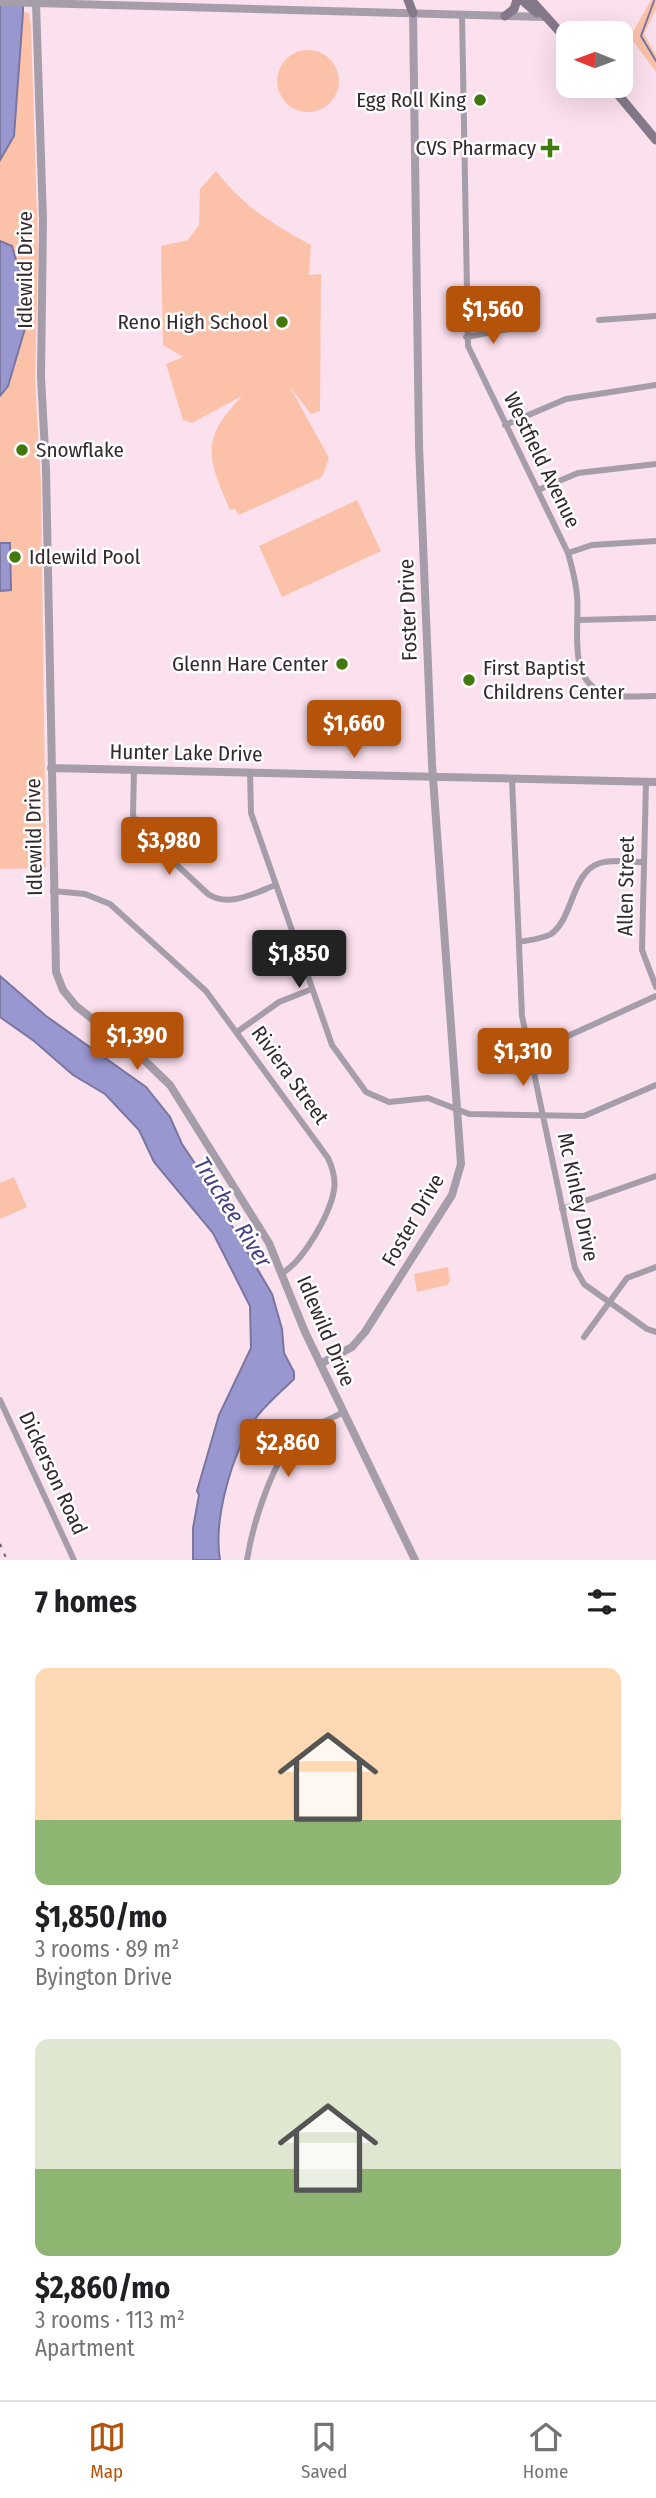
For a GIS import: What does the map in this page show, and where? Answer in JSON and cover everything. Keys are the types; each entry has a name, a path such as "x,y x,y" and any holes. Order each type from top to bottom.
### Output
{"main road":[{"path":"408,0 412,13"},
{"path":"412,13 416,0"},
{"path":"505,16 520,0 545,17"},
{"path":"531,0 556,28"},
{"path":"621,98 656,140"}],"street":[{"path":"4,2 545,17"},
{"name":"Idlewild Drive","path":"33,3 44,251 41,377 46,483 54,963 63,989 76,1006 143,1059 170,1085 269,1243 342,1412 415,1560"},
{"name":"Foster Drive","path":"320,1364 344,1353 359,1340 452,1195 461,1164 433,776 419,474 412,13"},
{"name":"Westfield Avenue","path":"462,14 466,337 477,370 568,553 576,582 579,663 590,684 611,695 656,696"},
{"path":"599,320 656,316"},
{"path":"466,337 514,328"},
{"path":"505,425 566,399 656,385"},
{"path":"538,490 578,473 656,464"},
{"path":"568,553 592,545 656,541"},
{"path":"578,620 656,618"},
{"name":"Hunter Lake Drive","path":"51,768 656,782"},
{"path":"134,770 134,822 141,834 173,863 220,900 233,900 276,885"},
{"path":"250,772 251,813 312,989 338,1056 366,1093 389,1102 428,1098 458,1111 591,1115 656,1085"},
{"name":"Mc Kinley Drive","path":"512,779 522,1016 576,1273 584,1284 656,1332"},
{"name":"Allen Street","path":"646,782 642,954 656,987"},
{"path":"173,863 186,849"},
{"path":"519,942 544,937 555,930 585,875 595,866 609,862 644,862"},
{"name":"Riviera Street","path":"53,891 85,894 110,904 206,991 325,1154 334,1175 331,1201 305,1253 295,1265 282,1273"},
{"path":"265,947 294,936"},
{"path":"237,1032 279,1002 312,989"},
{"path":"528,1044 568,1036 656,996"},
{"path":"562,1209 656,1176"},
{"path":"584,1337 627,1278 656,1267"},
{"name":"Dickerson Road","path":"0,1400 75,1560"},
{"path":"247,1560 262,1504 289,1450 299,1435 342,1412"}],"shaded area":[{"path":"651,0 656,0 656,9 644,34 656,55 656,72 634,42 634,30"},
{"path":"23,12 29,13 31,26 38,250 35,381 41,483 46,868 0,869 0,160 14,136"},
{"path":"308,50 320,52 330,59 337,69 337,93 330,103 320,110 308,112 296,110 286,103 279,93 277,81 279,69 286,59 296,52"},
{"path":"216,171 237,195 259,213 311,245 309,275 321,274 320,411 311,414 290,387 329,458 322,477 239,515 235,509 230,510 222,492 216,476 212,450 219,425 242,396 192,423 183,420 166,364 183,357 163,345 161,246 188,240 199,225 200,189"},
{"path":"357,500 381,551 282,597 259,546"},
{"path":"14,1177 27,1207 0,1219 0,1183"},
{"path":"448,1267 450,1281 447,1285 417,1292 414,1274"}],"water":[{"path":"0,0 23,0 23,12 14,136 0,160"},
{"path":"0,241 12,246 18,267 29,283 32,305 8,386 0,396"},
{"path":"0,543 10,543 11,590 0,591"},
{"path":"0,976 46,1016 146,1087 170,1117 182,1144 228,1213 228,1219 272,1294 282,1329 284,1353 294,1372 294,1379 256,1418 239,1449 222,1506 219,1525 220,1560 193,1560 193,1528 199,1495 197,1491 219,1415 251,1348 250,1306 213,1233 154,1162 139,1130 105,1094 73,1075 34,1041 0,1017"}],"waterway":[{"path":"654,1 641,36 656,61"}],"railway":[{"path":"0,1544 7,1560"}],"place":[{"name":"Egg Roll King","path":"480,100"},
{"name":"CVS Pharmacy","path":"550,148"},
{"name":"Reno High School","path":"282,322"},
{"name":"Snowflake","path":"22,450"},
{"name":"Idlewild Pool","path":"15,557"},
{"name":"Glenn Hare Center","path":"342,664"},
{"name":"First Baptist Childrens Center","path":"469,680"}],"water label":[{"name":"Truckee River","path":"233,1212"}]}
